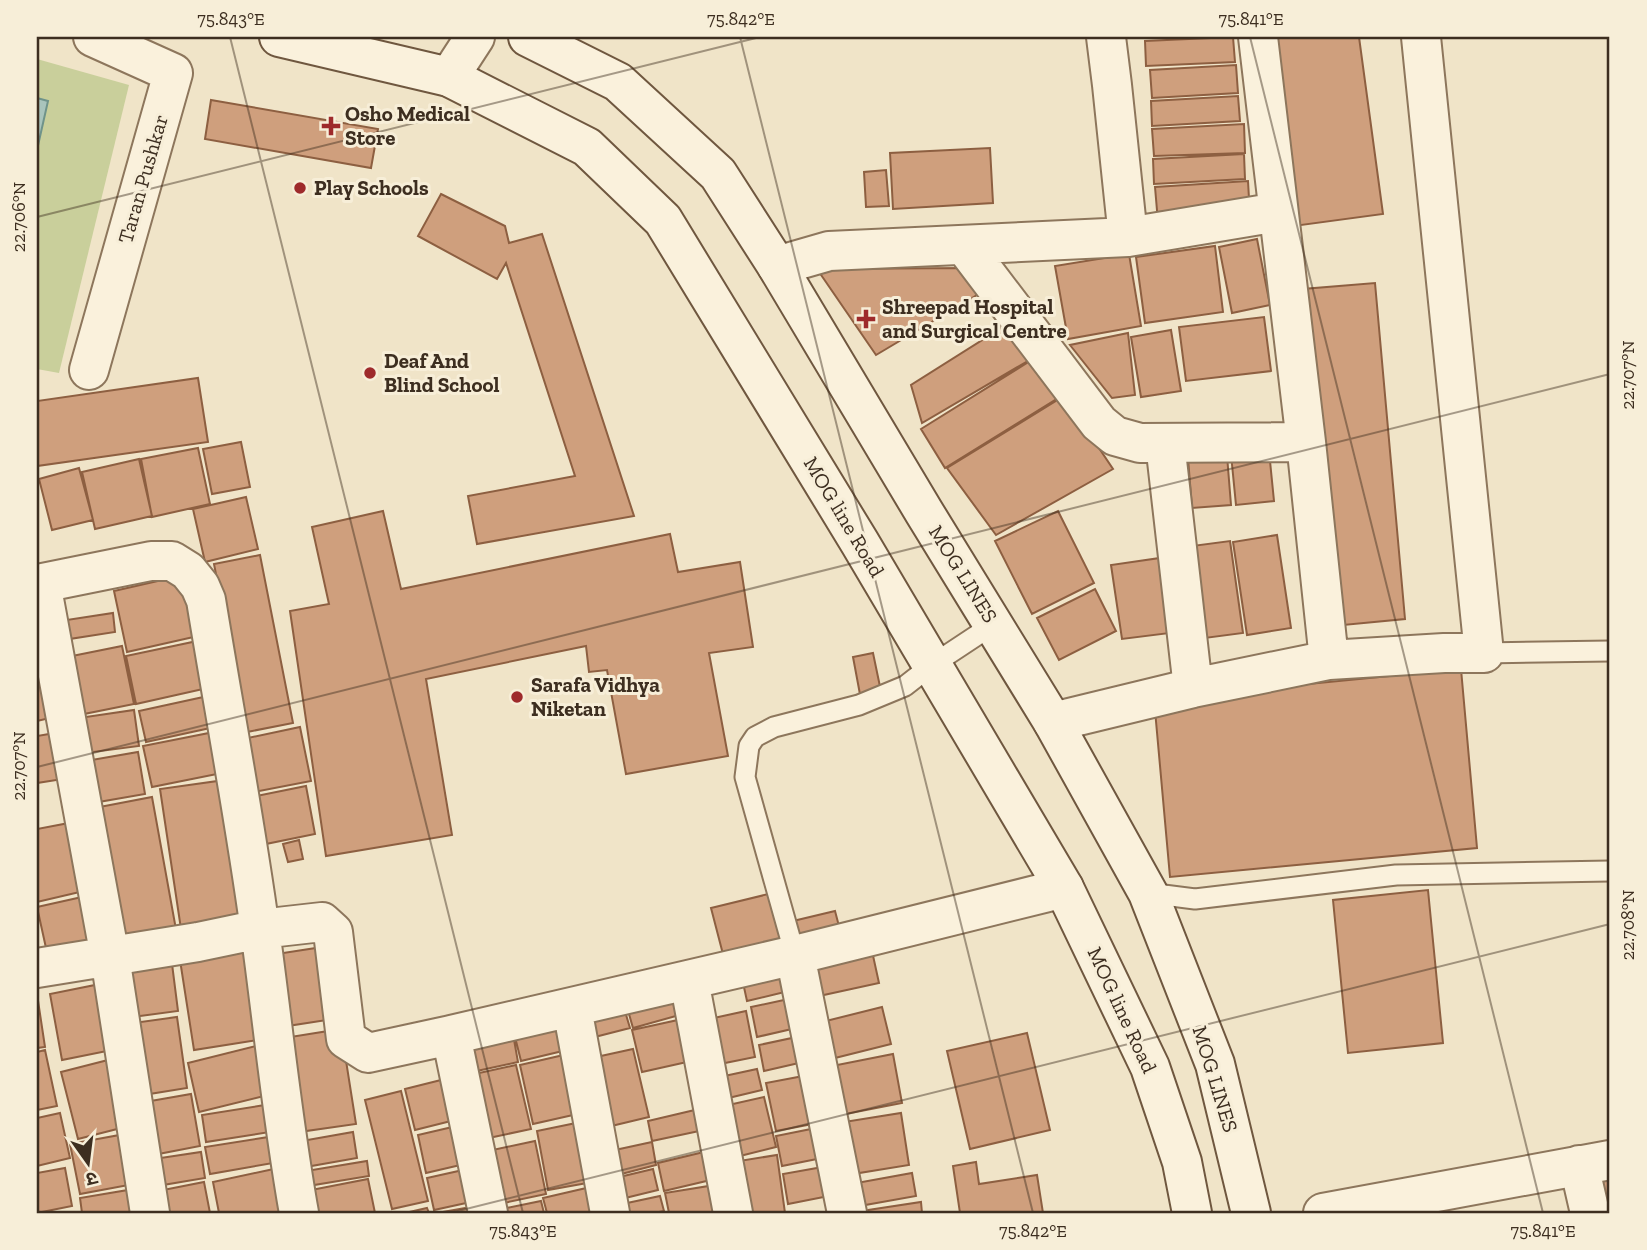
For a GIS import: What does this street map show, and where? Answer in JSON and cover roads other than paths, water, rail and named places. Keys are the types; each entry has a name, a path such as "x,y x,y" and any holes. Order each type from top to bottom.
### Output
{"street":[{"name":"Taran Pushkar","path":"89,370 173,73 93,37"},
{"name":"MOG line Road","path":"279,37 449,78 587,147 663,220 853,531 1065,888 1150,1067 1182,1162 1192,1213"},
{"path":"449,78 475,37"},
{"name":"MOG LINES","path":"528,37 618,82 718,174 777,266 1053,722 1148,893 1215,1065 1251,1213"},
{"path":"1105,37 1128,237"},
{"path":"1258,37 1329,660"},
{"path":"1053,722 1193,688 1329,660 1484,653 1421,37"},
{"path":"777,266 829,251 1128,237 1279,212"},
{"path":"964,245 1098,423 1115,436 1140,443 1306,442"},
{"path":"1165,443 1193,688"},
{"path":"150,1213 110,957 39,584 151,561 172,561 188,571 200,586 206,600 260,929 290,1165 299,1213"},
{"path":"37,968 198,942 260,929 322,922 333,932 346,1039 368,1053 572,1008 1065,888"},
{"path":"795,955 846,1213"},
{"path":"689,980 733,1213"},
{"path":"572,1008 610,1213"},
{"path":"451,1035 488,1213"},
{"path":"1323,1213 1595,1163 1590,1213"}],"lane":[{"path":"795,955 745,777 749,746 755,737 774,727 859,705 905,686 994,624"},
{"path":"1484,653 1610,651"},
{"path":"1148,893 1195,899 1396,875 1610,871"}],"water":[{"path":"37,98 48,101 37,150"}],"place":[{"name":"Osho Medical Store","path":"331,126"},
{"name":"Play Schools","path":"300,188"},
{"name":"Shreepad Hospital and Surgical Centre","path":"866,319"},
{"name":"Deaf And Blind School","path":"370,373"},
{"name":"Sarafa Vidhya Niketan","path":"517,697"}]}
